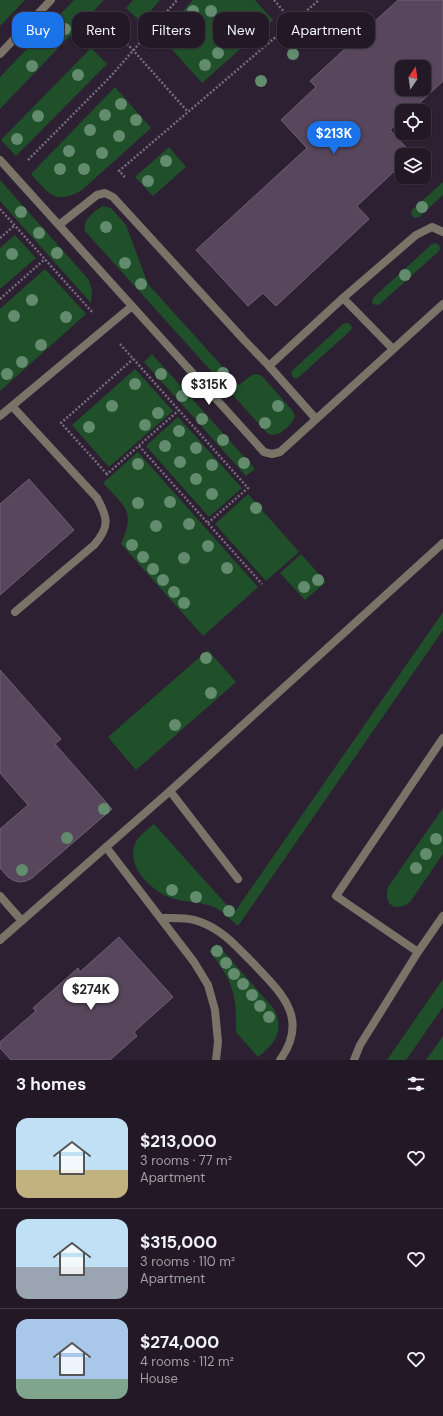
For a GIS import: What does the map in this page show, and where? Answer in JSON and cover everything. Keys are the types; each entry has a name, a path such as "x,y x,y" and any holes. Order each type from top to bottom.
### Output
{"street":[{"path":"0,54 51,0"},
{"path":"0,160 264,452 272,454 280,452 443,304"},
{"path":"59,225 97,195 109,194 269,366 316,419"},
{"path":"269,366 343,298 416,235 432,227 443,232"},
{"path":"343,298 393,349"},
{"path":"0,416 132,306"},
{"path":"12,406 97,498 104,510 106,522 103,535 94,545 16,612"},
{"path":"0,940 170,791 443,543"},
{"path":"418,952 336,896 443,738"},
{"path":"170,791 238,879"},
{"path":"106,847 194,962 208,984 215,1010 218,1042 216,1060"},
{"path":"0,896 22,921"},
{"path":"354,1060 360,1046 418,952 443,916"},
{"path":"161,918 187,919 203,922 219,931 229,938 281,993 289,1006 292,1019 292,1031 286,1052 280,1060"}],"path":[{"path":"23,165 111,76 177,0"},
{"path":"274,0 284,12"},
{"path":"304,12 318,0"},
{"path":"130,183 119,171 277,36"},
{"path":"130,47 188,112"},
{"path":"0,209 248,488 208,523"},
{"path":"0,238 15,225"},
{"path":"0,299 45,259"},
{"path":"107,474 61,423 133,359"},
{"path":"89,490 179,410"},
{"path":"139,446 262,584"}],"green space":[{"path":"0,0 25,0 12,12 0,26"},
{"path":"74,0 104,0 93,12 72,12 72,34 64,42 64,12 62,12"},
{"path":"133,0 160,0 150,12 138,12 138,19 126,8"},
{"path":"193,0 255,0 266,12 213,12 213,48 241,48 202,83 171,48 205,48 205,12 182,12"},
{"path":"269,16 273,20 269,24"},
{"path":"28,48 58,48 0,109 0,77"},
{"path":"91,48 107,64 16,156 1,140"},
{"path":"115,87 151,128 82,190 65,197 58,197 47,192 31,174"},
{"path":"169,147 186,167 153,196 135,177"},
{"path":"0,180 89,280 92,291 91,303 0,201"},
{"path":"443,182 443,195 419,217 414,218 411,214 412,210"},
{"path":"103,206 111,208 126,225 148,284 239,385 250,376 258,374 262,376 292,410 295,416 284,430 275,435 267,433 85,231 85,223 87,220 96,210"},
{"path":"15,235 36,258 0,289 0,248"},
{"path":"435,243 439,245 440,249 438,252 380,304 373,304 372,301 374,297"},
{"path":"45,269 86,314 0,391 0,309"},
{"path":"343,324 350,324 352,328 350,331 299,377 296,379 293,377 291,373 293,370"},
{"path":"152,354 255,469 246,476 144,362"},
{"path":"135,369 173,411 109,467 72,425"},
{"path":"178,417 242,488 209,517 146,446"},
{"path":"138,452 258,587 203,636 121,544 128,524 126,510 103,483"},
{"path":"248,494 299,552 266,581 215,524"},
{"path":"301,554 326,582 305,600 280,573"},
{"path":"443,612 443,630 238,926 216,908 205,904 176,900 164,895 142,877 134,861 133,853 135,844 141,835 154,824 234,913"},
{"path":"208,650 236,682 136,770 108,737"},
{"path":"443,808 443,854 410,902 400,907 395,907 387,898 388,887"},
{"path":"217,944 274,1009 277,1017 279,1024 276,1036 269,1047 258,1057 236,1032 236,1008 232,988 217,961 209,951"},
{"path":"443,979 443,1007 406,1060 387,1060"},
{"path":"443,1036 443,1060 426,1060"}],"building":[{"path":"398,0 443,0 443,81 431,92 431,60 395,60 395,96 427,96 418,104 395,104 395,125 390,130 395,135 395,140 399,140 407,148 395,148 395,171 357,206 369,219 276,306 263,293 248,306 196,250 307,148 281,120 316,87 310,81 346,48 375,48 375,21"},
{"path":"29,479 74,530 0,595 0,504"},
{"path":"0,670 61,739 55,744 112,809 32,878 19,882 8,877 0,868 0,829 28,805 0,773"},
{"path":"119,937 173,997 134,1032 137,1036 110,1060 11,1060 0,1048 0,1042 36,1011 33,1008 78,968 80,972"}]}
